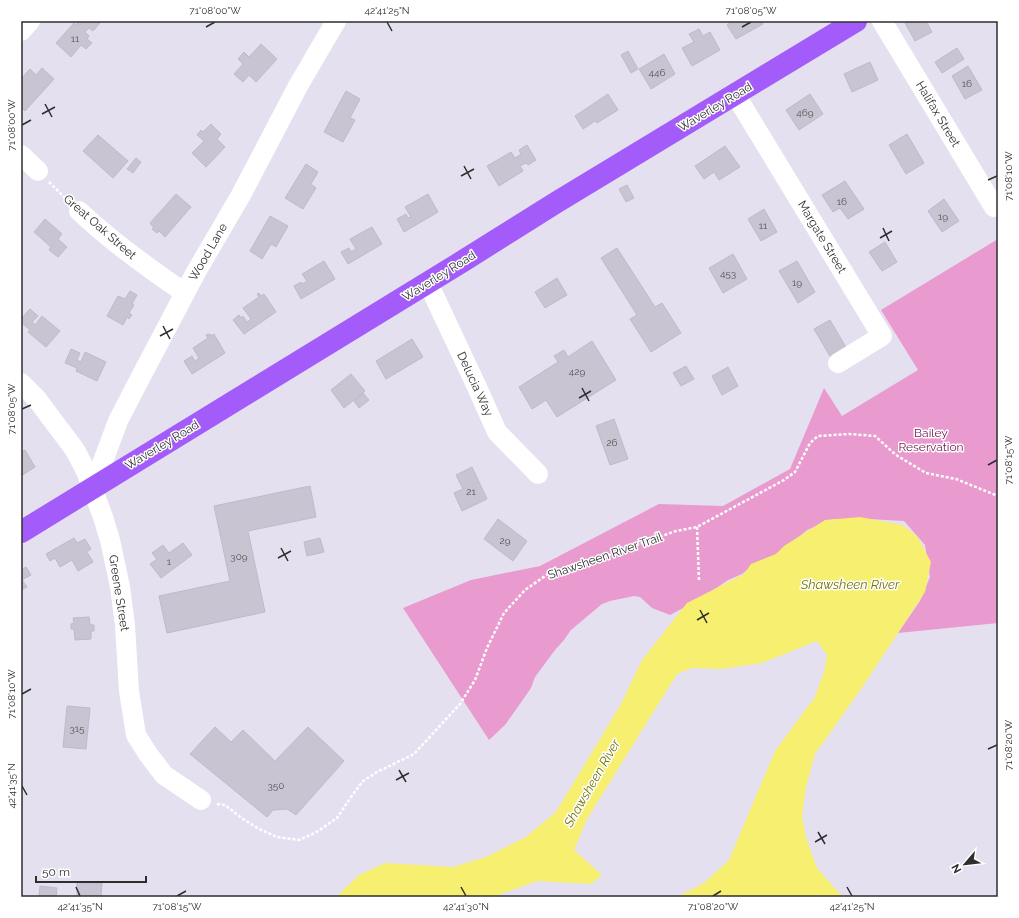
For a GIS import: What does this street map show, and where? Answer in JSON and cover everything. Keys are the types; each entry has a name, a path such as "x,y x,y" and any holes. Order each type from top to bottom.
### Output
{"main road":[{"name":"Waverley Road","path":"21,532 856,21"}],"street":[{"path":"21,31 30,21"},
{"name":"Wood Lane","path":"93,488 118,421 196,272 241,195 298,86 336,21"},
{"name":"Halifax Street","path":"882,21 994,207"},
{"name":"Margate Street","path":"735,94 882,336 838,363"},
{"path":"21,155 38,171"},
{"name":"Great Oak Street","path":"79,211 98,229 134,257 185,293"},
{"name":"Delucia Way","path":"428,283 497,432 538,474"},
{"name":"Greene Street","path":"21,383 36,398 75,450 93,488 110,540 120,587 125,625 129,691 136,735 164,775 201,800"}],"path":[{"name":"Great Oak Street","path":"38,171 79,211"},
{"name":"Shawsheen River Trail","path":"201,800 226,806 258,829 277,837 299,840 315,833 337,818 363,781 377,772 414,754 460,704 475,680 487,648 504,613 525,590 548,574 618,552 676,531 697,527 784,480 795,472 810,443 818,436 849,434 875,436 896,455 926,473 956,479 998,496"},
{"path":"697,527 699,580"}],"green space":[{"name":"Bailey Reservation","path":"998,239 998,623 898,633 920,601 930,577 925,545 904,521 833,519 807,530 786,548 771,557 757,562 742,574 728,580 702,598 670,615 652,608 640,597 634,596 602,604 571,630 535,677 531,688 505,725 489,740 403,608 471,580 540,566 659,504 723,506 790,469 824,388 842,416 918,370 881,310"}],"water":[{"name":"Shawsheen River","path":"860,517 902,525 917,536 931,562 925,592 859,692 815,754 806,787 802,816 806,838 817,868 844,897 677,897 704,883 729,860 775,751 815,697 825,668 827,655 817,641 762,663 721,669 692,668 677,674 587,819 574,850 602,875 591,884 537,881 496,897 336,897 359,875 385,863 453,867 486,857 526,837 556,812 621,704 642,660 687,603 744,574 751,564 776,554 784,546 825,520"}],"building":[{"path":"79,21 98,21 100,23 93,31 89,28 85,32 89,36 87,39 92,43 86,49 81,45 71,57 56,43 74,23 76,25"},
{"path":"733,21 761,21 763,24 736,39 727,25"},
{"path":"909,21 926,21 932,32 915,41 905,23"},
{"path":"699,29 703,36 710,32 720,50 692,66 682,48 694,42 689,34"},
{"path":"261,44 277,59 256,82 249,75 243,82 234,74 243,64 238,59 244,52 249,57"},
{"path":"957,48 964,59 942,73 935,62"},
{"path":"628,51 638,69 631,73 621,55"},
{"path":"664,54 675,74 651,89 639,69"},
{"path":"870,62 878,80 852,92 844,74"},
{"path":"968,66 982,90 965,99 952,76"},
{"path":"42,68 54,79 25,111 21,107 21,79 30,69 36,75"},
{"path":"346,91 360,99 350,118 355,120 343,142 324,132"},
{"path":"608,94 618,110 597,123 595,121 583,129 575,116"},
{"path":"810,94 823,114 799,130 786,110"},
{"path":"211,124 221,134 217,139 225,147 206,167 192,153 204,141 197,135 201,130 203,132"},
{"path":"907,134 924,163 906,174 889,145"},
{"path":"98,135 128,161 113,178 83,151"},
{"path":"527,145 536,160 528,165 526,163 520,166 523,171 499,186 487,166 511,152 515,158 521,154 519,150"},
{"path":"725,146 740,167 719,180 714,172 704,179 695,166"},
{"path":"136,158 141,162 133,173 127,169"},
{"path":"306,164 318,172 311,184 316,188 303,209 285,198"},
{"path":"845,181 864,209 848,219 840,208 833,212 822,195"},
{"path":"627,185 634,198 626,202 619,189"},
{"path":"176,194 191,207 165,237 159,231 157,233 152,229 154,228 150,223"},
{"path":"428,194 438,212 404,232 397,219 406,214 408,218 411,217 405,207"},
{"path":"944,199 959,221 942,232 928,211"},
{"path":"764,209 777,232 761,241 748,219"},
{"path":"270,216 288,226 276,247 271,244 262,259 250,251"},
{"path":"45,219 62,234 58,239 67,247 58,257 49,250 51,247 34,232"},
{"path":"372,227 382,244 348,264 341,252 349,248 351,252 356,249 350,239"},
{"path":"885,242 897,262 882,271 869,252"},
{"path":"617,248 655,307 662,303 681,333 651,352 630,319 637,315 601,258"},
{"path":"733,254 747,279 723,293 709,268"},
{"path":"324,261 335,279 301,299 294,286 301,282 302,284 307,281 302,274"},
{"path":"797,261 815,292 798,303 779,271"},
{"path":"557,278 567,295 545,308 535,292"},
{"path":"130,291 137,295 132,304 134,305 129,313 132,315 129,319 127,317 123,325 107,316 118,296 125,299"},
{"path":"259,293 261,296 264,294 276,312 244,334 233,320 239,315 241,318 243,316 247,322 251,319 243,308 259,297 257,294"},
{"path":"30,309 38,316 32,322 35,325 42,316 60,331 46,347 28,332 30,330 21,322 21,319"},
{"path":"830,320 847,349 831,358 814,329"},
{"path":"210,334 211,336 214,334 225,353 192,374 184,361 192,356 195,361 199,358 193,348 208,338 206,335"},
{"path":"412,339 423,357 386,379 376,361"},
{"path":"592,341 616,380 557,417 546,400 532,409 519,387 558,362 554,356 564,350 568,357"},
{"path":"71,349 80,353 77,360 81,362 85,352 106,362 97,381 76,371 77,368 65,363"},
{"path":"686,366 694,379 681,386 673,373"},
{"path":"728,367 738,386 722,395 712,376"},
{"path":"351,374 365,391 344,408 331,390"},
{"path":"363,393 369,400 359,408 354,401"},
{"path":"614,419 628,459 610,465 596,426"},
{"path":"25,450 35,467 21,476 21,452"},
{"path":"472,467 487,499 462,511 454,493 463,489 456,475"},
{"path":"310,486 316,517 248,531 265,612 167,633 159,596 230,581 214,506"},
{"path":"498,519 527,541 513,561 484,539"},
{"path":"74,538 77,543 85,539 91,549 87,552 93,562 78,571 72,560 60,567 55,558 50,561 46,554"},
{"path":"320,538 324,552 307,556 304,542"},
{"path":"183,543 192,555 161,578 150,564 157,559 152,553 163,545 169,553"},
{"path":"26,567 31,575 22,580 27,587 21,590 21,570"},
{"path":"89,617 90,625 94,625 94,631 91,631 91,639 75,640 74,629 71,629 71,624 74,623 73,618"},
{"path":"67,706 90,708 86,749 63,747"},
{"path":"215,727 231,742 243,730 275,761 308,727 344,761 296,815 287,809 273,810 267,817 190,754"},
{"path":"77,882 102,883 101,897 77,897"},
{"path":"40,886 57,888 56,897 39,897"}]}
